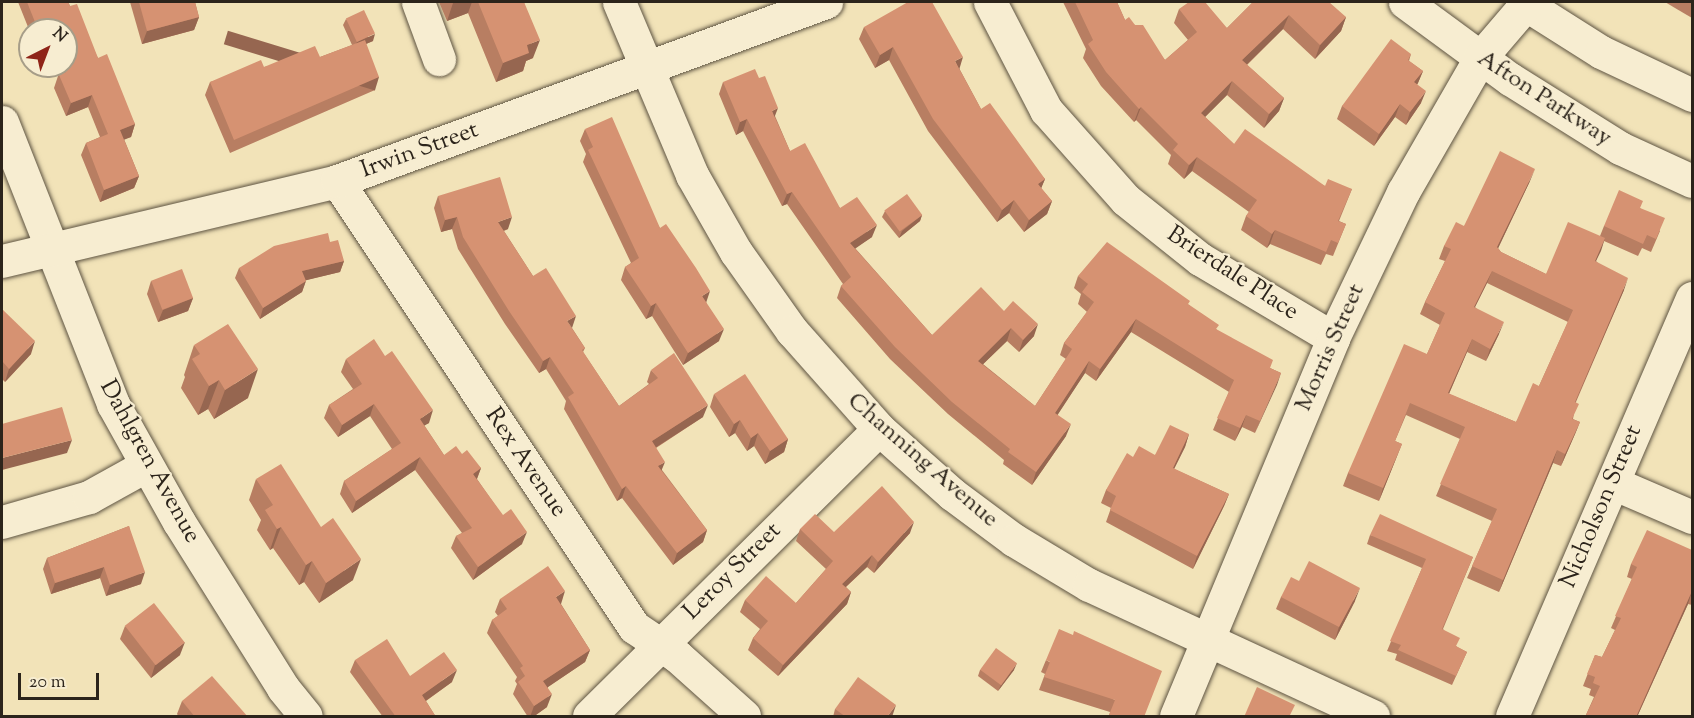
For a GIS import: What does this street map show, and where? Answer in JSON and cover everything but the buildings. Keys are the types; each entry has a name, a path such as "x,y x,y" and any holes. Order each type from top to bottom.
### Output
{"street":[{"path":"418,2 439,59"},
{"name":"Channing Avenue","path":"619,2 692,175 736,252 792,331 879,429 952,494 1014,540 1089,585 1373,717"},
{"name":"Irwin Street","path":"2,261 337,181 826,2"},
{"name":"Brierdale Place","path":"990,2 1046,110 1126,200 1200,259 1333,338"},
{"name":"Afton Parkway","path":"1405,2 1480,58 1620,148 1692,181"},
{"path":"1525,2 1601,52 1692,95"},
{"name":"Morris Street","path":"1176,717 1333,338 1403,192 1480,58 1525,2"},
{"name":"Dahlgren Avenue","path":"2,122 50,249 113,404 145,466 283,688 306,717"},
{"name":"Rex Avenue","path":"337,181 634,627 659,645 744,717"},
{"name":"Nicholson Street","path":"1512,717 1692,298"},
{"name":"Leroy Street","path":"589,717 879,429"},
{"path":"2,522 89,497 145,466"},
{"path":"1613,483 1692,517"}]}
